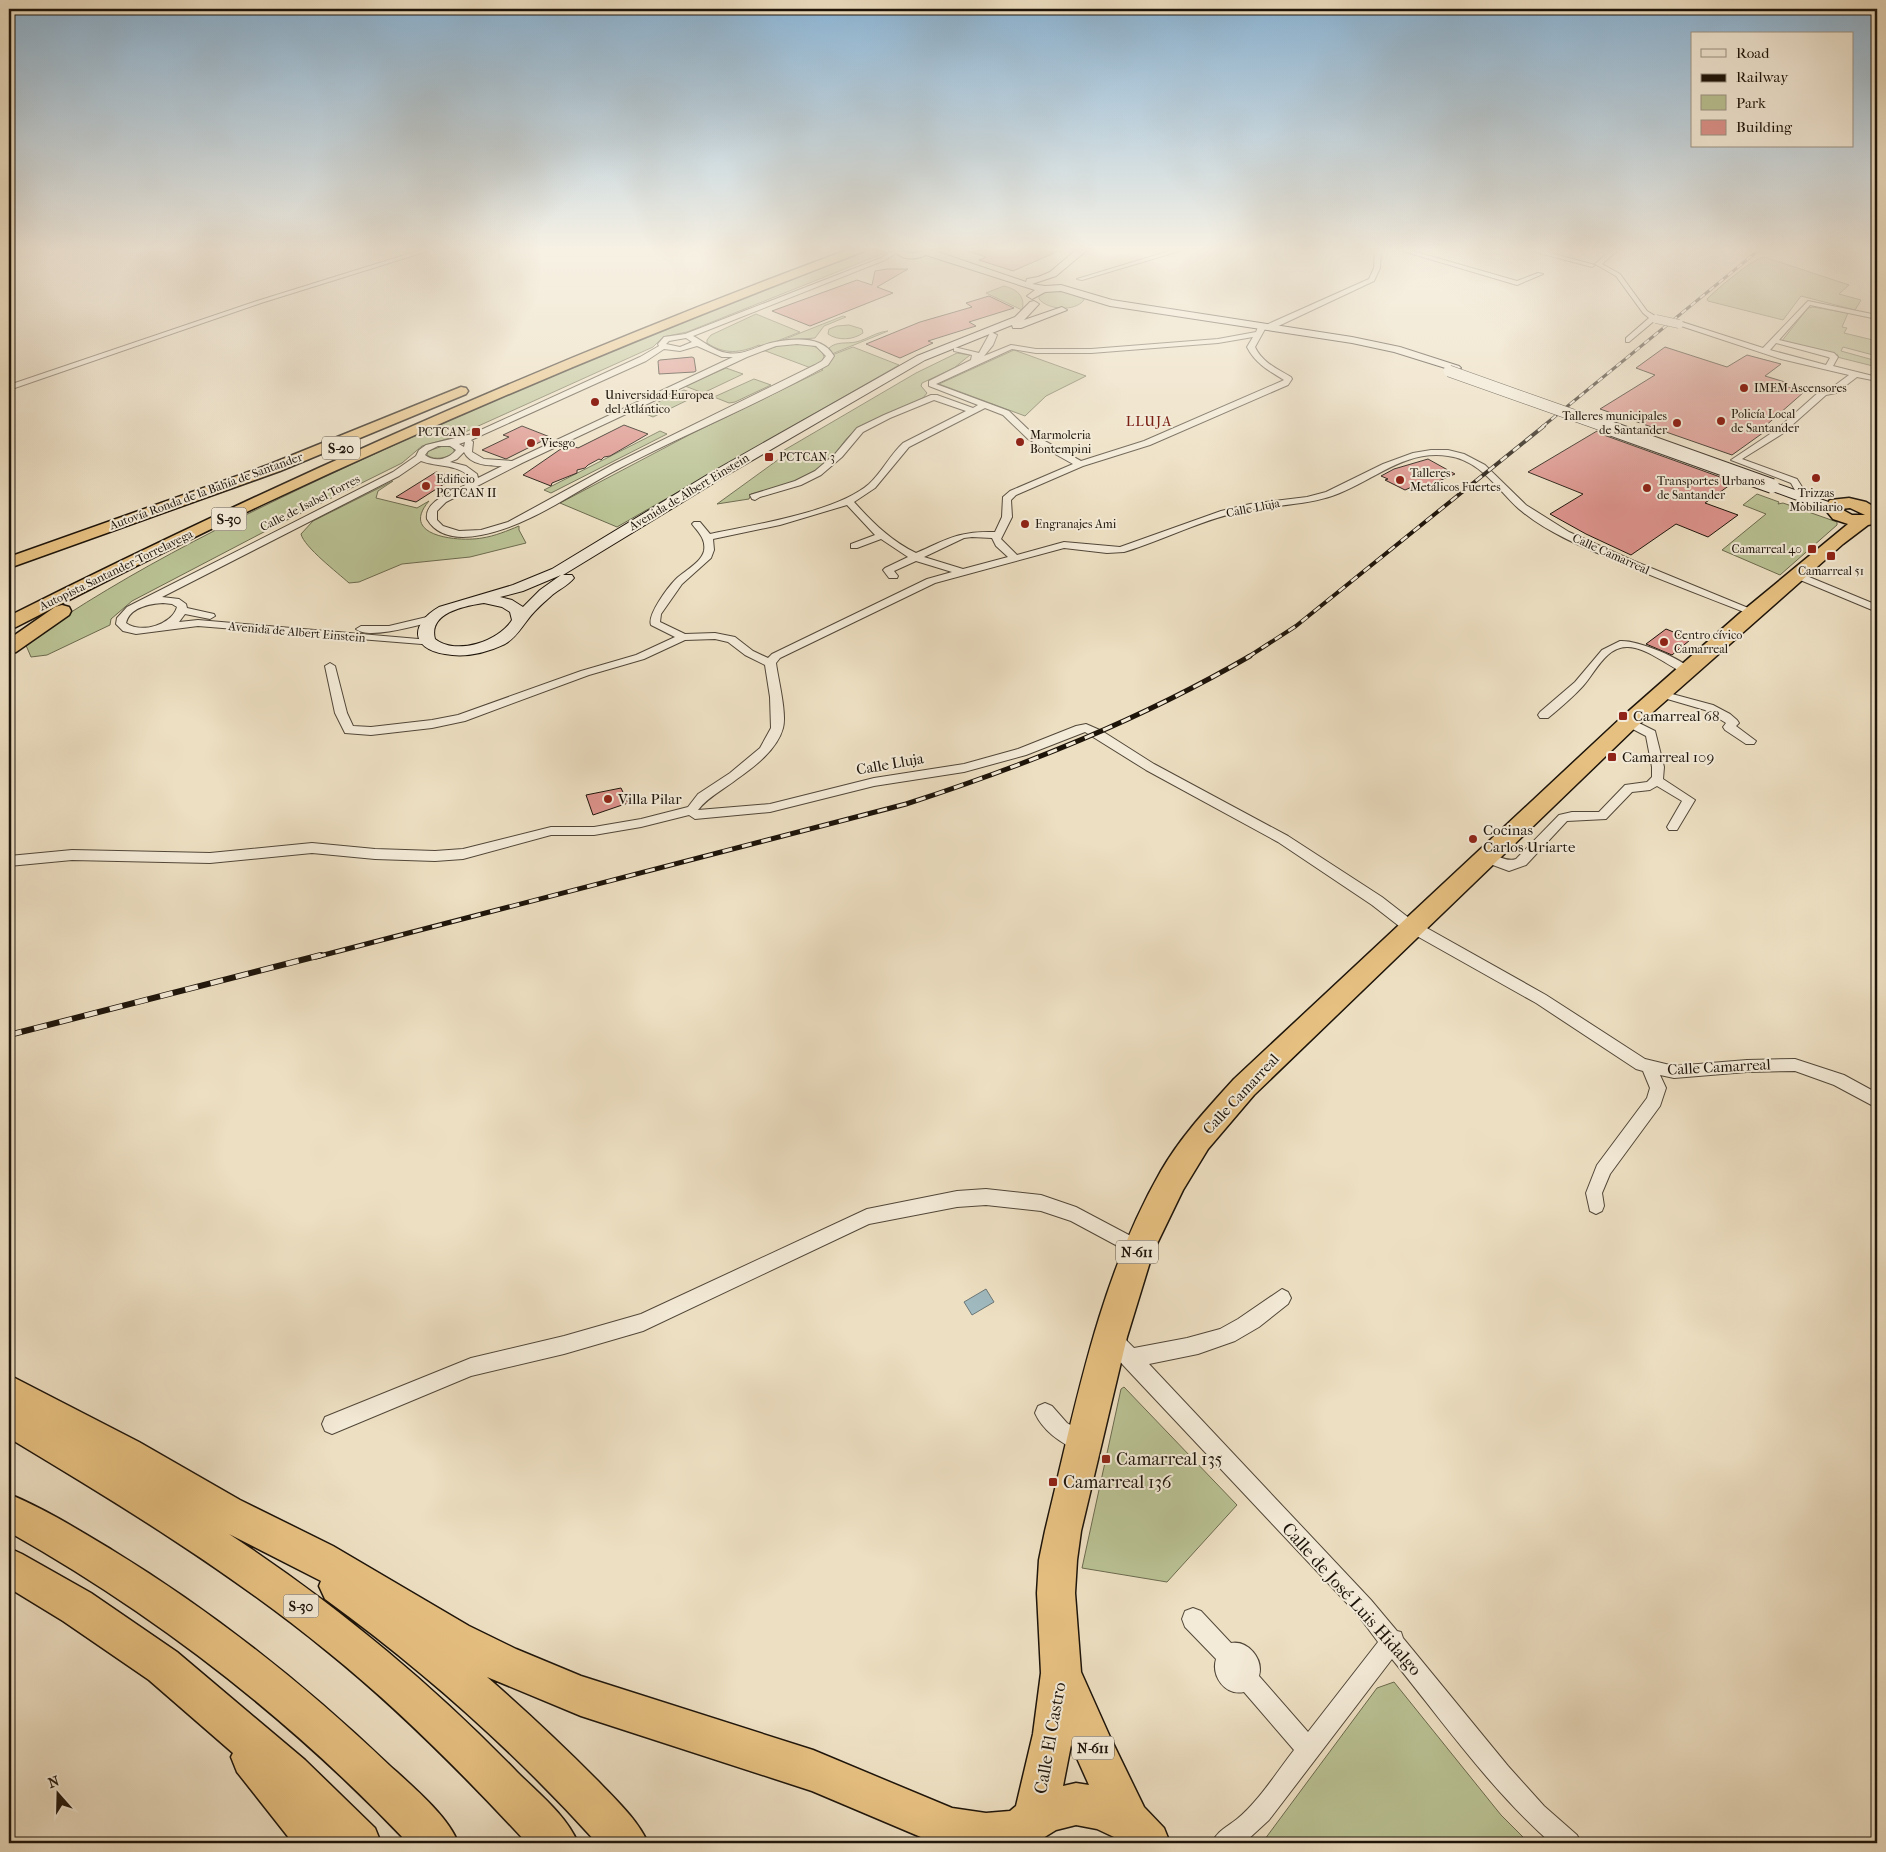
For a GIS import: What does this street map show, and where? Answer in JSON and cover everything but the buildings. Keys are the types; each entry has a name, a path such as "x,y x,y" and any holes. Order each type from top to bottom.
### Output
{"highway":[{"path":"522,367 601,336"},
{"name":"Autopista Santander-Torrelavega","path":"34,593 211,508 359,440 531,365 603,336"},
{"name":"Autopista Santander-Torrelavega","path":"9,623 257,501 459,410 636,336"},
{"name":"Autovía Ronda de la Bahía de Santander","path":"9,563 274,468 477,384"},
{"name":"Autovía Ronda de la Bahía de Santander","path":"9,648 70,606 149,560 264,502 459,410"},
{"path":"1856,505 1862,515"},
{"name":"Calle Camarreal","path":"1061,1673 1056,1619 1058,1560 1084,1443 1120,1347 1138,1249 1172,1180 1198,1140 1244,1087 1629,722 1797,575 1862,515"},
{"path":"9,1392 126,1455 227,1513 320,1559 454,1640 550,1684 614,1708 813,1771 952,1829 986,1834 1021,1831"},
{"name":"S-30","path":"9,1418 185,1525 312,1614 443,1727 488,1771 556,1843"},
{"path":"9,1512 91,1558 205,1634 336,1744 437,1843"},
{"path":"227,1513 358,1600 441,1665 499,1715 551,1764 626,1843"},
{"path":"9,1567 77,1607 163,1666 290,1775 360,1843"},
{"name":"Calle El Castro","path":"1021,1831 1052,1734 1061,1673"},
{"name":"Calle El Castro","path":"1061,1673 1095,1752 1139,1833"},
{"path":"192,1690 242,1745 320,1843"},
{"name":"N-611","path":"1021,1831 1048,1811 1076,1804 1100,1808 1139,1833"}],"main road":[{"name":"Avenida de Albert Einstein","path":"431,619 450,606 518,588 557,572 850,397 921,358 974,336"},
{"name":"Avenida de Albert Einstein","path":"430,644 441,649 453,651 484,648 507,637 518,626 520,619 555,586 635,533 898,378 928,362 989,336"},
{"path":"1304,336 1366,346 1452,370 1862,515"},
{"path":"1774,484 1799,490 1862,515"},
{"path":"472,600 490,599 506,602 514,607 520,619"},
{"path":"430,644 425,633 431,619"}],"street":[{"path":"9,388 159,336"},
{"path":"472,485 474,476 469,470 452,464 419,462 420,453 427,447 472,439 643,359 663,346 664,341 668,339 684,336"},
{"path":"688,336 695,340 696,343 725,355 744,355"},
{"path":"972,363 983,353 992,336"},
{"path":"1080,464 1031,437 1006,413 933,386 932,383 972,363 1011,347 1036,351 1099,351 1218,341 1237,336"},
{"path":"1016,559 999,544 996,538 1008,513 1006,499 1013,493 1080,464 1147,443 1285,383 1288,379 1263,363 1253,351 1251,346 1258,336"},
{"path":"1629,340 1633,336"},
{"path":"1718,336 1764,351 1877,379"},
{"path":"1764,351 1779,336"},
{"path":"1775,341 1832,355 1834,357 1828,368"},
{"path":"799,342 818,344 826,348 830,356 825,363 818,367 617,466 511,524 476,534 456,534 444,532 437,527 431,518 436,506 514,463 744,355 775,344 799,342"},
{"path":"643,359 673,350 684,349 696,343"},
{"path":"663,346 673,350"},
{"path":"684,349 698,354"},
{"path":"957,349 976,354 972,363"},
{"path":"712,360 714,364 712,370"},
{"path":"1799,490 1794,481 1735,460 1779,432 1823,393 1833,391 1855,374"},
{"path":"934,397 934,390 939,388"},
{"path":"755,498 755,495 811,477 836,459 849,438 860,430 934,397 973,411"},
{"path":"708,537 777,523 849,502 872,486 891,464 899,451 906,445 985,405"},
{"path":"452,443 461,449 472,439"},
{"path":"472,439 468,452 477,460 493,463 514,463"},
{"name":"Calle de Isabel Torres","path":"139,605 419,462 450,459 459,454 461,449"},
{"name":"Calle Lluja","path":"770,663 776,656 932,580 961,572 1070,545 1108,551 1122,550 1238,509 1328,495 1380,468 1416,455 1447,453 1460,456 1485,468"},
{"name":"Calle Camarreal","path":"1485,468 1524,507 1560,530 1592,547 1664,578 1753,612"},
{"path":"849,502 881,536 917,557 961,572"},
{"path":"683,638 656,624 654,618 678,582 706,558 709,550 708,537 697,524"},
{"path":"893,576 888,570 961,536 972,534 998,535"},
{"path":"854,546 881,536"},
{"name":"Calle de Isabel Torres","path":"181,606 185,588 209,569"},
{"path":"1797,575 1877,609"},
{"name":"Avenida de Albert Einstein","path":"430,644 198,623 165,626 141,631 123,628 121,624 123,616 139,605 163,600 201,615 375,630 401,627 431,619"},
{"path":"165,626 174,621 181,606"},
{"path":"330,666 344,722 349,730 370,731 432,724 461,718 585,673 640,657 683,638 715,636 731,640 742,645 749,653 770,663 775,680 777,728 765,750 734,776 702,797 692,810"},
{"path":"1544,715 1579,684 1604,653 1615,646 1622,644 1638,647 1688,670"},
{"path":"1661,694 1710,708 1730,719 1733,723 1729,727 1750,741"},
{"path":"1487,858 1509,866 1521,862 1563,818 1572,816 1602,816 1629,788 1650,786 1658,778 1658,767 1651,734 1629,722"},
{"name":"Calle Lluja","path":"9,861 72,855 210,858 312,848 375,854 435,856 463,854 551,831 612,829 692,810 696,815 770,808 874,782 964,768 1022,752 1080,729 1093,731"},
{"name":"Calle Camarreal","path":"1093,731 1150,767 1283,839 1413,927 1541,1000 1640,1064 1674,1072 1755,1065 1795,1065 1839,1080 1877,1101"},
{"path":"1656,780 1689,800 1673,826"},
{"path":"1596,1206 1594,1192 1604,1170 1654,1101 1658,1088 1649,1067"},
{"path":"332,1424 471,1368 564,1345 643,1322 867,1217 957,1199 986,1197 1041,1204 1076,1215 1138,1249"},
{"path":"1120,1347 1203,1344 1222,1338 1255,1318 1282,1298"},
{"name":"Calle de José Luis Hidalgo","path":"1120,1347 1364,1607 1500,1774 1536,1814 1569,1843"},
{"path":"1045,1413 1060,1430 1084,1443"},
{"path":"1193,1619 1228,1656 1233,1653 1245,1658 1249,1665 1247,1679 1308,1749"},
{"path":"1224,1843 1246,1828 1261,1812 1392,1640"}],"green space":[{"path":"646,336 666,336 653,347 454,437 422,446 402,463 281,523 132,601 111,619 110,625 47,655 31,657 25,643 66,615 150,565 237,519 370,456 555,374"},
{"path":"710,336 789,336 762,347 759,345 733,352 720,350 707,343"},
{"path":"792,336 816,336 815,338 780,341"},
{"path":"833,336 856,336 845,339"},
{"path":"875,336 832,354 829,348 835,344 856,342"},
{"path":"1785,336 1858,336 1877,341 1877,356 1843,347 1841,351 1877,361 1877,367 1837,357 1838,355 1781,342"},
{"path":"790,343 810,345 819,349 824,357 821,363 811,368 763,350"},
{"path":"853,347 899,365 617,527 560,503 689,435 823,370 820,368 830,362 832,355"},
{"path":"1014,350 1086,376 1046,396 1025,416 939,384"},
{"path":"957,353 970,355 954,368 922,383 921,386 927,393 923,398 856,430 828,463 811,475 791,483 751,494 749,499 717,504 786,454 781,452 916,373"},
{"path":"726,368 743,374 703,393 685,386"},
{"path":"754,379 771,385 735,402 729,403 714,397"},
{"path":"684,390 698,395 653,417 639,411"},
{"path":"660,431 667,434 551,493 544,490"},
{"path":"443,446 452,447 455,452 441,458 427,455 428,451"},
{"path":"393,481 378,491 376,498 417,508 429,501 421,513 421,523 426,530 436,535 460,539 482,538 519,526 519,530 526,543 470,557 402,564 359,582 349,583 308,546 301,534 313,521"},
{"path":"1757,494 1779,502 1778,504 1783,503 1837,522 1837,525 1780,575 1722,550 1766,514 1743,505"},
{"path":"1124,1387 1237,1505 1167,1582 1082,1568 1121,1389"},
{"path":"1394,1682 1501,1815 1529,1843 1262,1843 1377,1688"}],"water":[{"path":"986,1289 994,1302 972,1315 964,1302"}],"railway":[{"path":"1542,427 1653,336"},
{"path":"1248,657 1296,626 1544,426"},
{"path":"316,957 906,804 1039,757 1124,721 1167,701 1250,656"},
{"path":"9,1035 321,955"}],"place":[{"name":"IMEM Ascensores","path":"1744,388"},
{"name":"Universidad Europea del Atlántico","path":"595,402"},
{"name":"Policía Local de Santander","path":"1721,421"},
{"name":"Talleres municipales de Santander","path":"1677,423"},
{"name":"PCTCAN","path":"476,432"},
{"name":"Marmoleria Bontempini","path":"1020,442"},
{"name":"Viesgo","path":"531,443"},
{"name":"PCTCAN 3","path":"769,457"},
{"name":"Trizzas Mobiliario","path":"1816,478"},
{"name":"Talleres Metálicos Fuertes","path":"1400,480"},
{"name":"Edificio PCTCAN II","path":"426,486"},
{"name":"Transportes Urbanos de Santander","path":"1647,488"},
{"name":"Engranajes Ami","path":"1025,524"},
{"name":"Camarreal 40","path":"1812,549"},
{"name":"Camarreal 51","path":"1831,556"},
{"name":"Centro cívico Camarreal","path":"1664,642"},
{"name":"Camarreal 68","path":"1623,716"},
{"name":"Camarreal 109","path":"1612,757"},
{"name":"Villa Pilar","path":"608,799"},
{"name":"Cocinas Carlos Uriarte","path":"1473,839"},
{"name":"Camarreal 135","path":"1106,1459"},
{"name":"Camarreal 136","path":"1053,1482"}],"district":[{"name":"LLUJA","path":"1149,421"}]}
